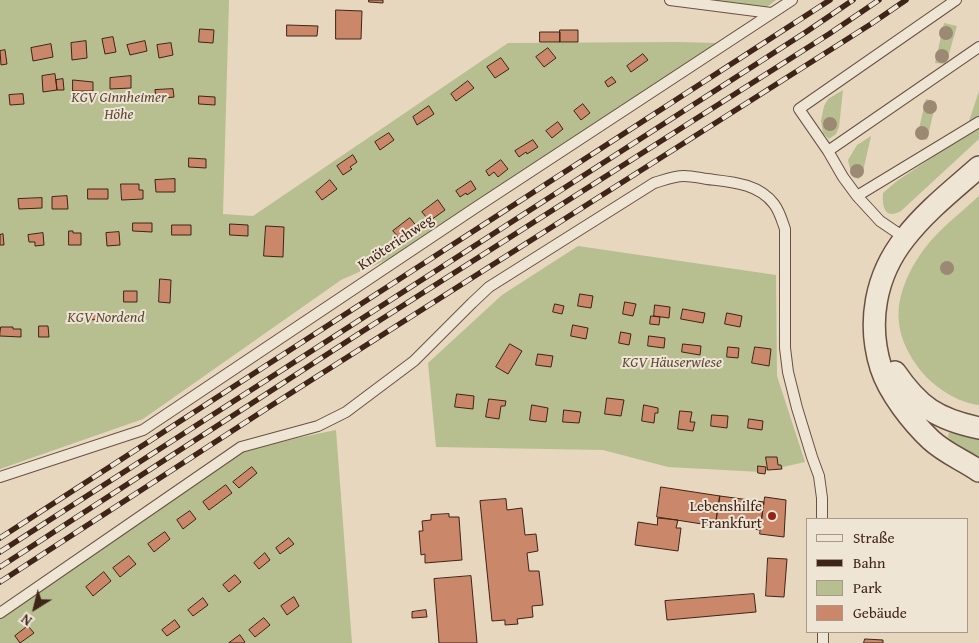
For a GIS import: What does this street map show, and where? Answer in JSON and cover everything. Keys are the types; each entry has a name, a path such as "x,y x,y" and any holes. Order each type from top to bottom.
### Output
{"street":[{"path":"979,167 925,215 905,238 886,269 878,288 874,324 881,368 900,403 932,441 979,471"},
{"path":"876,345 908,391 926,408 940,417 957,424 979,428"}],"lane":[{"path":"670,0 771,13"},
{"name":"Knöterichweg","path":"0,477 143,430 792,0"},
{"path":"905,238 880,221 857,196 799,109 956,0"},
{"path":"828,151 979,47"},
{"path":"857,196 979,122"},
{"path":"0,613 241,447 318,426 346,412 414,362 489,287 654,183 668,178 684,176 739,183 755,189 775,204 781,216 785,229 785,348 787,364 798,408 819,476 822,518"}],"green space":[{"name":"KGV Nordend","path":"0,0 229,0 223,214 253,216 508,43 716,43 391,258 341,280 143,419 0,469"},
{"path":"701,0 776,0 764,9"},
{"path":"944,23 957,26 946,64 935,63"},
{"path":"843,90 839,127 836,134 829,139 823,133 821,121 824,106 828,99"},
{"path":"979,91 979,139 901,211 888,213 883,203 883,193 897,181 964,136"},
{"path":"926,99 936,102 927,140 917,137"},
{"path":"871,136 862,176 858,179 852,174 848,160 857,145"},
{"path":"979,196 979,405 955,398 933,383 921,371 904,342 900,330 899,311 900,298 909,273 923,251 939,232"},
{"name":"KGV Häuserwiese","path":"578,246 776,275 777,376 805,462 761,472 668,467 603,450 436,447 428,363 502,295"},
{"path":"336,430 352,643 0,643 0,618 241,452"},
{"path":"949,432 979,440 979,457 951,440 948,437"}],"building":[{"path":"369,0 383,0 383,3 369,2"},
{"path":"336,10 362,11 361,39 336,39"},
{"path":"287,25 318,26 317,36 287,36"},
{"path":"200,29 214,30 213,43 199,42"},
{"path":"560,30 578,30 578,42 560,42"},
{"path":"540,32 560,32 560,42 540,42"},
{"path":"113,37 116,52 105,54 102,39"},
{"path":"86,41 87,58 72,60 71,43"},
{"path":"145,41 147,51 130,55 127,45"},
{"path":"171,43 173,55 159,58 157,45"},
{"path":"51,44 53,57 33,61 31,48"},
{"path":"548,48 556,58 544,67 536,57"},
{"path":"5,50 7,64 1,65 0,51"},
{"path":"643,54 648,60 631,72 627,66"},
{"path":"501,58 509,69 495,78 487,67"},
{"path":"55,74 57,90 43,92 42,76"},
{"path":"131,76 131,88 110,89 110,78"},
{"path":"612,77 616,82 608,87 605,82"},
{"path":"63,79 64,90 57,90 56,80"},
{"path":"73,80 93,82 93,91 73,91"},
{"path":"468,81 474,88 456,101 451,94"},
{"path":"173,89 174,97 156,99 155,90"},
{"path":"23,94 24,104 10,105 9,95"},
{"path":"199,96 215,97 215,105 199,104"},
{"path":"583,104 590,113 581,120 574,111"},
{"path":"429,106 434,114 417,125 413,117"},
{"path":"558,122 563,129 552,138 546,131"},
{"path":"389,133 394,140 380,150 375,142"},
{"path":"533,140 538,147 519,157 515,151"},
{"path":"353,155 357,162 350,167 352,169 343,175 337,166"},
{"path":"189,158 206,159 206,168 189,167"},
{"path":"501,160 508,169 498,177 494,172 489,176 486,171"},
{"path":"175,179 175,192 156,192 155,180"},
{"path":"330,180 337,189 322,200 316,192"},
{"path":"471,181 476,189 460,197 456,191"},
{"path":"121,184 139,184 139,190 143,190 143,199 122,200"},
{"path":"88,189 108,189 108,199 88,199"},
{"path":"67,196 68,209 52,209 52,197"},
{"path":"42,198 42,208 19,209 18,199"},
{"path":"438,200 445,210 431,220 422,212"},
{"path":"410,218 418,228 406,237 403,235 399,238 393,231"},
{"path":"133,223 152,223 152,232 133,231"},
{"path":"230,224 248,225 248,236 230,235"},
{"path":"172,225 191,225 191,235 172,235"},
{"path":"266,226 284,227 283,257 264,256"},
{"path":"69,231 81,233 81,245 69,245"},
{"path":"119,232 120,245 107,246 106,233"},
{"path":"43,233 44,245 35,246 35,242 29,242 28,235"},
{"path":"3,234 4,245 0,245 0,235"},
{"path":"160,279 171,280 170,303 159,302"},
{"path":"124,291 137,291 137,302 124,302"},
{"path":"580,294 593,296 591,308 578,306"},
{"path":"625,302 636,304 633,316 623,314"},
{"path":"555,304 564,306 562,314 553,312"},
{"path":"655,305 670,307 669,318 654,316"},
{"path":"683,309 705,313 703,323 681,319"},
{"path":"80,313 97,314 97,320 80,319"},
{"path":"727,313 742,316 740,327 725,324"},
{"path":"651,316 660,317 659,325 650,324"},
{"path":"573,325 588,328 586,339 571,336"},
{"path":"39,326 48,326 49,337 39,337"},
{"path":"1,327 21,329 21,337 0,336"},
{"path":"621,332 631,334 629,345 619,343"},
{"path":"649,336 665,338 664,348 648,346"},
{"path":"510,344 522,351 508,374 496,367"},
{"path":"683,344 701,346 700,355 682,352"},
{"path":"728,347 739,348 738,358 727,357"},
{"path":"755,347 771,349 769,366 752,363"},
{"path":"538,354 553,356 551,367 536,365"},
{"path":"457,394 474,396 473,409 455,407"},
{"path":"607,398 624,400 621,416 605,414"},
{"path":"489,399 506,401 505,406 501,406 499,419 486,417"},
{"path":"532,405 548,408 546,422 530,420"},
{"path":"644,405 658,408 658,413 655,413 654,423 642,421"},
{"path":"564,410 581,412 579,423 563,422"},
{"path":"680,411 692,412 690,422 695,422 693,431 678,429"},
{"path":"712,415 728,416 727,428 711,426"},
{"path":"749,419 763,421 762,430 748,428"},
{"path":"766,457 777,457 778,465 781,465 782,469 768,470"},
{"path":"758,466 766,467 765,474 758,473"},
{"path":"252,467 257,473 239,488 233,482"},
{"path":"226,485 232,493 209,510 203,502"},
{"path":"661,487 720,496 715,526 657,517"},
{"path":"720,496 764,502 760,530 716,524"},
{"path":"765,497 786,500 784,537 760,534"},
{"path":"506,499 507,510 522,508 525,535 536,534 538,551 527,553 529,571 539,571 543,605 532,606 533,617 517,619 518,624 505,625 505,620 492,621 480,501"},
{"path":"190,511 196,519 183,529 177,520"},
{"path":"449,514 449,517 459,517 462,560 425,563 425,554 421,555 419,531 423,531 422,521 431,520 431,515"},
{"path":"658,518 678,520 676,528 681,528 678,551 635,545 638,522 657,525"},
{"path":"165,532 170,539 154,552 148,544"},
{"path":"289,538 294,544 280,554 276,548"},
{"path":"265,553 270,560 259,569 254,563"},
{"path":"129,556 136,564 120,577 113,568"},
{"path":"768,558 787,559 784,597 766,596"},
{"path":"104,572 111,581 93,596 86,587"},
{"path":"235,575 241,582 229,592 223,585"},
{"path":"471,576 477,643 439,643 434,579"},
{"path":"754,594 756,612 667,620 665,601"},
{"path":"294,597 299,606 287,615 281,606"},
{"path":"203,598 208,605 193,616 188,610"},
{"path":"426,610 427,617 412,618 412,612"},
{"path":"264,618 270,625 255,637 249,630"},
{"path":"175,620 180,627 167,636 162,630"},
{"path":"28,626 34,633 20,643 15,636"},
{"path":"240,635 245,642 229,643"},
{"path":"865,639 883,640 883,643 864,643"}],"railway":[{"path":"0,538 830,0"},
{"path":"0,552 853,0"},
{"path":"0,567 363,331 829,34 879,0"},
{"path":"0,582 269,407 906,0"}],"place":[{"name":"Lebenshilfe Frankfurt","path":"772,516"}],"park label":[{"name":"KGV Ginnheimer Höhe","path":"119,106"}]}
